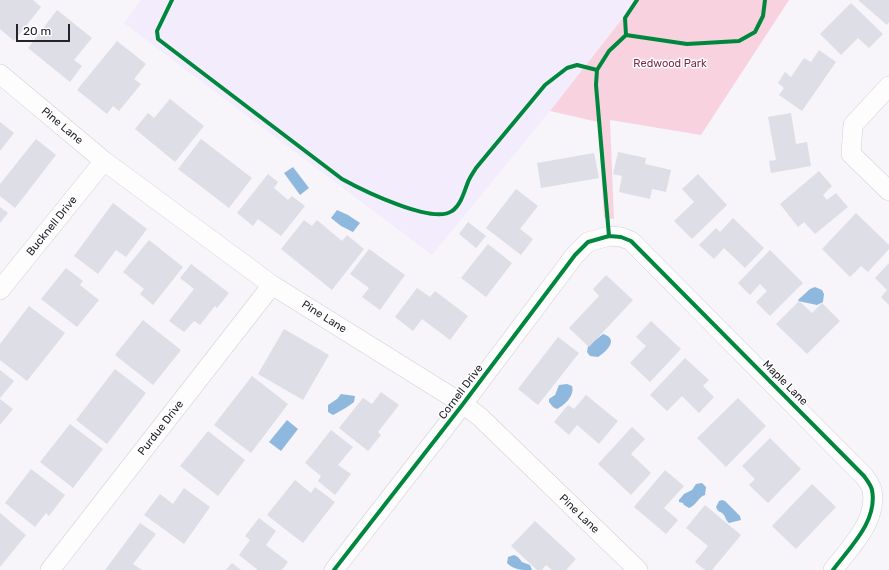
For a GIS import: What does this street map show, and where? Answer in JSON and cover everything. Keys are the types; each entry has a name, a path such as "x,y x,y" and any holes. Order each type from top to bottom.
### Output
{"street":[{"name":"Pine Lane","path":"0,74 104,161 272,285 463,404 480,417 630,568"},
{"path":"889,86 852,125 851,154 889,191"},
{"name":"Bucknell Drive","path":"0,290 104,161"},
{"name":"Cornell Drive","path":"334,570 463,404 575,255 588,242 609,236"},
{"name":"Maple Lane","path":"609,236 621,237 631,241 864,476 872,488 873,507 865,527 833,570"},
{"name":"Purdue Drive","path":"50,570 272,285"}],"shaded area":[{"path":"141,0 637,0 550,111 432,255 124,23"}],"green space":[{"name":"Redwood Park","path":"637,0 789,0 701,135 610,120 614,219 604,218 598,122 550,111"}],"water":[{"path":"293,167 309,188 300,195 284,173"},
{"path":"337,210 360,223 353,232 341,226 331,218"},
{"path":"815,287 822,290 824,294 823,302 817,305 798,301 810,289"},
{"path":"603,334 611,339 610,346 598,357 590,356 587,352 588,346"},
{"path":"567,384 572,386 573,389 571,396 557,409 553,407 549,402 549,399 555,395 559,385"},
{"path":"341,394 355,396 354,402 333,415 328,412 328,405 337,399"},
{"path":"287,420 298,429 281,451 269,442"},
{"path":"702,483 706,487 705,495 701,497 694,505 689,508 683,503 679,502 684,494 692,490 696,484"},
{"path":"719,501 725,501 740,516 741,520 728,522 716,507"},
{"path":"514,555 522,562 530,565 532,570 518,569 509,565 507,563 508,557"}],"building":[{"path":"0,0 33,0 41,7 14,41 0,29"},
{"path":"858,0 889,0 889,22 887,25"},
{"path":"851,3 883,34 869,48 858,38 841,55 820,34"},
{"path":"57,10 92,38 74,60 82,66 70,82 28,48"},
{"path":"117,41 146,64 134,79 141,84 119,111 113,106 107,114 77,90"},
{"path":"819,50 836,62 802,111 779,95 784,88 778,83 785,72 791,77 804,58 811,62"},
{"path":"170,99 204,126 175,162 135,129 148,113 154,118"},
{"path":"791,113 796,144 807,142 811,166 771,173 769,161 776,160 768,117"},
{"path":"0,122 14,133 0,151"},
{"path":"36,139 56,155 15,208 0,196 0,184"},
{"path":"201,139 252,178 229,208 178,169"},
{"path":"618,152 646,158 645,164 671,170 666,192 652,189 650,199 619,192 622,176 613,174"},
{"path":"594,153 599,178 541,188 537,163"},
{"path":"819,171 832,186 823,195 827,200 836,193 848,207 815,234 804,222 798,227 780,204"},
{"path":"268,174 278,182 274,188 288,200 292,196 305,206 281,236 258,219 253,226 237,213"},
{"path":"698,174 727,205 692,239 674,221 694,202 682,189"},
{"path":"516,189 538,206 520,229 533,239 521,255 486,228"},
{"path":"113,203 147,229 126,257 116,250 98,274 74,256"},
{"path":"0,207 8,213 0,223"},
{"path":"856,213 889,245 889,249 868,272 861,266 850,277 822,249"},
{"path":"733,218 764,248 745,268 724,248 714,259 699,245 716,228 720,232"},
{"path":"304,220 312,226 317,220 342,241 347,235 364,249 332,290 281,249"},
{"path":"468,222 486,236 476,248 459,234"},
{"path":"149,240 183,267 153,305 140,294 144,289 123,272"},
{"path":"488,244 512,263 486,297 461,278"},
{"path":"369,249 405,275 380,310 362,297 369,288 350,274"},
{"path":"770,250 803,283 770,316 756,302 767,291 760,284 750,295 738,283"},
{"path":"889,263 889,305 881,297 887,290 875,278"},
{"path":"191,264 229,293 217,308 215,306 200,325 194,321 184,332 169,321 194,289 180,278"},
{"path":"66,268 83,281 80,285 99,300 77,327 41,299"},
{"path":"606,275 633,300 589,347 569,328 599,296 593,289"},
{"path":"417,288 430,297 435,291 468,316 450,340 422,319 413,331 395,317"},
{"path":"799,301 812,313 822,303 840,321 807,354 776,324"},
{"path":"29,306 65,333 27,381 0,360 0,344"},
{"path":"143,320 181,350 153,385 115,355"},
{"path":"651,321 681,349 650,382 630,363 646,346 636,337"},
{"path":"284,329 329,355 303,400 258,374"},
{"path":"558,337 579,353 538,405 518,389"},
{"path":"685,358 709,380 703,386 714,397 699,413 682,396 667,411 650,395"},
{"path":"115,369 146,393 107,444 76,420"},
{"path":"0,370 14,381 0,398"},
{"path":"252,376 288,404 251,453 214,425"},
{"path":"381,392 399,405 378,432 381,435 368,451 339,428 363,398 372,404"},
{"path":"586,395 618,421 599,444 577,425 569,435 554,422 568,405 574,409"},
{"path":"738,398 766,426 726,467 697,438"},
{"path":"0,399 13,409 0,425"},
{"path":"70,424 103,449 73,488 40,462"},
{"path":"632,427 645,439 631,454 651,473 631,495 598,464"},
{"path":"331,430 353,447 338,465 351,474 335,495 318,481 321,476 305,463"},
{"path":"208,431 245,460 218,496 180,466"},
{"path":"770,438 801,469 768,503 749,485 755,479 742,466"},
{"path":"31,469 65,495 49,516 46,513 35,527 5,503"},
{"path":"665,470 684,486 664,508 678,520 666,534 634,507"},
{"path":"295,480 311,493 315,487 335,502 303,543 267,515"},
{"path":"812,484 836,507 796,549 772,526"},
{"path":"184,488 210,507 184,544 144,515 160,494 173,504"},
{"path":"705,505 741,535 712,570 705,570 695,562 708,546 686,528"},
{"path":"0,513 26,535 0,567"},
{"path":"259,518 276,531 266,545 288,562 282,570 258,570 239,555 250,540 245,536"},
{"path":"535,521 576,559 566,570 552,570 546,565 542,570 537,570 511,546"},
{"path":"140,523 156,534 133,564 142,570 105,570"},
{"path":"232,563 241,570 226,570"}],"cycle path":[{"path":"172,0 157,31 158,39 342,179 381,198 414,210 430,213 443,214 452,211 455,208 460,202 469,180 476,168 545,85 567,68 577,65 597,70"},
{"path":"609,236 596,85 597,70 609,51 626,35 625,18 637,0"},
{"path":"626,35 687,44 739,41 755,32 763,16 765,0"},
{"path":"334,570 463,404 575,255 588,242 609,236 621,237 631,241 868,481 871,486 873,501 867,523 833,570"}]}
